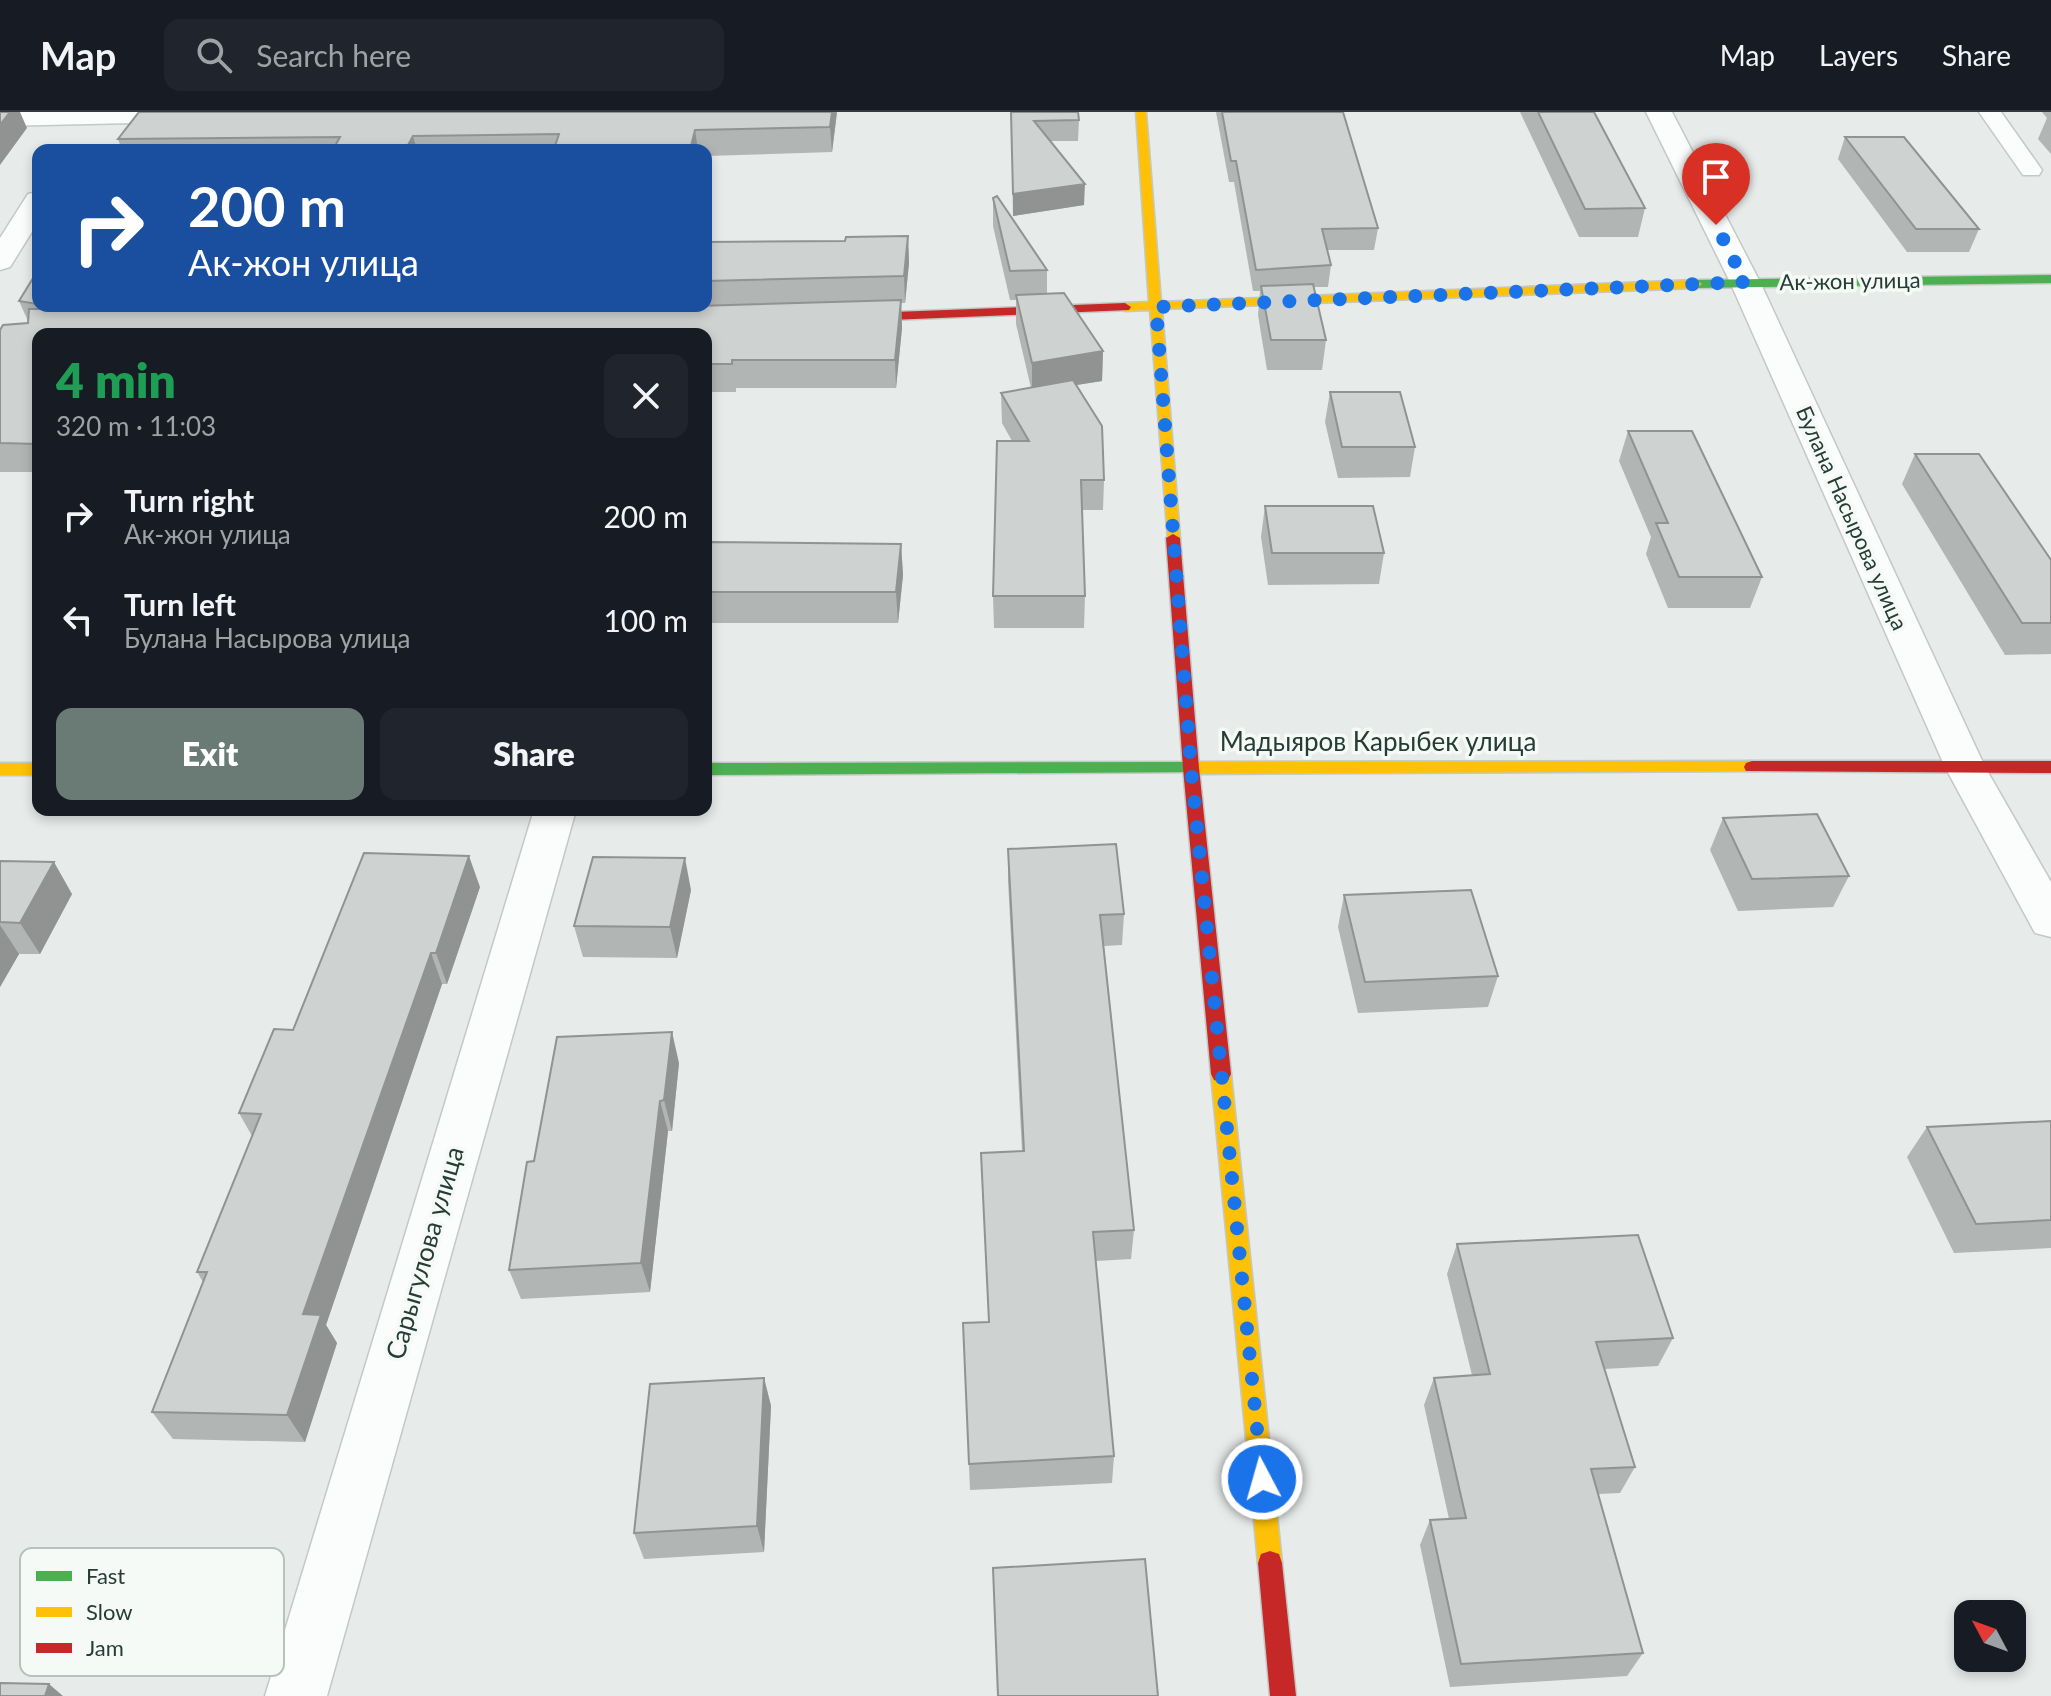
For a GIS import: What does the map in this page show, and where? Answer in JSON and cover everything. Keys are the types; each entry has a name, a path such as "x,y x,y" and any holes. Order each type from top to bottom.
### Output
{"street":[{"path":"0,118 265,112"},
{"path":"1141,112 1191,768 1283,1696"},
{"name":"Булана Насырова улица","path":"1659,112 1745,282 1965,767 2051,921"},
{"path":"76,139 91,114"},
{"path":"0,261 32,210"},
{"name":"Ак-жон улица","path":"816,319 1745,282 2051,279"},
{"name":"Мадыяров Карыбек улица","path":"712,769 2051,767"},
{"path":"0,769 32,769"},
{"name":"Сарыгулова улица","path":"296,1696 553,816"}],"lane":[{"path":"1990,112 2031,170"}],"building":[{"path":"0,112 10,112 0,125"},
{"path":"139,112 832,112 830,127 695,130 692,144 556,144 559,134 413,136 409,144 336,144 340,137 118,139"},
{"path":"1011,112 1078,112 1079,120 1034,121 1085,184 1013,194"},
{"path":"1222,112 1343,112 1378,228 1322,229 1331,265 1256,270 1236,161 1231,161"},
{"path":"1538,112 1594,112 1645,208 1585,209"},
{"path":"1845,137 1904,137 1979,229 1916,229"},
{"path":"997,196 1047,270 1010,271 993,198"},
{"path":"908,236 904,276 712,281 712,242 845,241 846,237"},
{"path":"32,280 32,303 19,301"},
{"path":"1313,284 1326,340 1271,340 1261,286"},
{"path":"1064,293 1103,351 1032,363 1016,295"},
{"path":"901,300 895,360 732,360 732,364 712,364 712,328 32,328 32,444 0,443 0,330 3,325 28,323 29,309 32,312 712,312 712,306"},
{"path":"1073,380 1102,426 1104,480 1081,480 1085,596 993,596 997,441 1029,441 1001,393"},
{"path":"1330,392 1400,392 1415,447 1342,447"},
{"path":"1628,431 1692,431 1762,577 1679,577 1656,523 1668,523"},
{"path":"1915,454 1979,454 2051,560 2051,623 2022,623"},
{"path":"1265,506 1373,506 1384,553 1272,553"},
{"path":"712,542 901,544 896,592 712,592"},
{"path":"1817,814 1849,876 1752,879 1723,818"},
{"path":"1116,844 1124,914 1100,915 1134,1230 1093,1232 1114,1456 969,1464 963,1323 989,1322 981,1153 1024,1151 1008,849"},
{"path":"364,853 469,856 436,953 431,953 303,1314 321,1315 287,1415 152,1412 207,1272 197,1272 261,1114 239,1113 274,1029 293,1030"},
{"path":"593,857 685,858 670,927 574,926"},
{"path":"0,861 54,862 20,923 0,922"},
{"path":"1471,890 1498,976 1365,982 1344,895"},
{"path":"672,1032 664,1100 660,1101 641,1263 509,1270 527,1162 534,1161 557,1037"},
{"path":"2051,1121 2051,1220 1976,1224 1927,1127"},
{"path":"1638,1235 1673,1338 1596,1342 1635,1467 1591,1469 1643,1653 1461,1664 1430,1520 1466,1518 1434,1378 1490,1374 1457,1244"},
{"path":"764,1378 757,1526 634,1533 650,1384"},
{"path":"1145,1559 1158,1696 998,1696 993,1568"},
{"path":"0,1683 49,1684 45,1696 0,1696"}],"traffic: fast":[{"path":"1696,284 2051,279"},
{"path":"712,769 1196,768"}],"traffic: slow":[{"path":"1141,112 1173,538"},
{"path":"1125,307 1696,284"},
{"path":"1196,768 1752,767"},
{"path":"0,769 32,769"},
{"path":"1221,1074 1270,1563"}],"traffic: jam":[{"path":"842,318 1125,307"},
{"path":"1173,538 1191,768 1221,1074"},
{"path":"1752,767 2051,767"},
{"path":"1270,1563 1283,1696"}],"route":[{"path":"1262,1479 1191,768 1156,307 1745,282 1716,225"}]}
